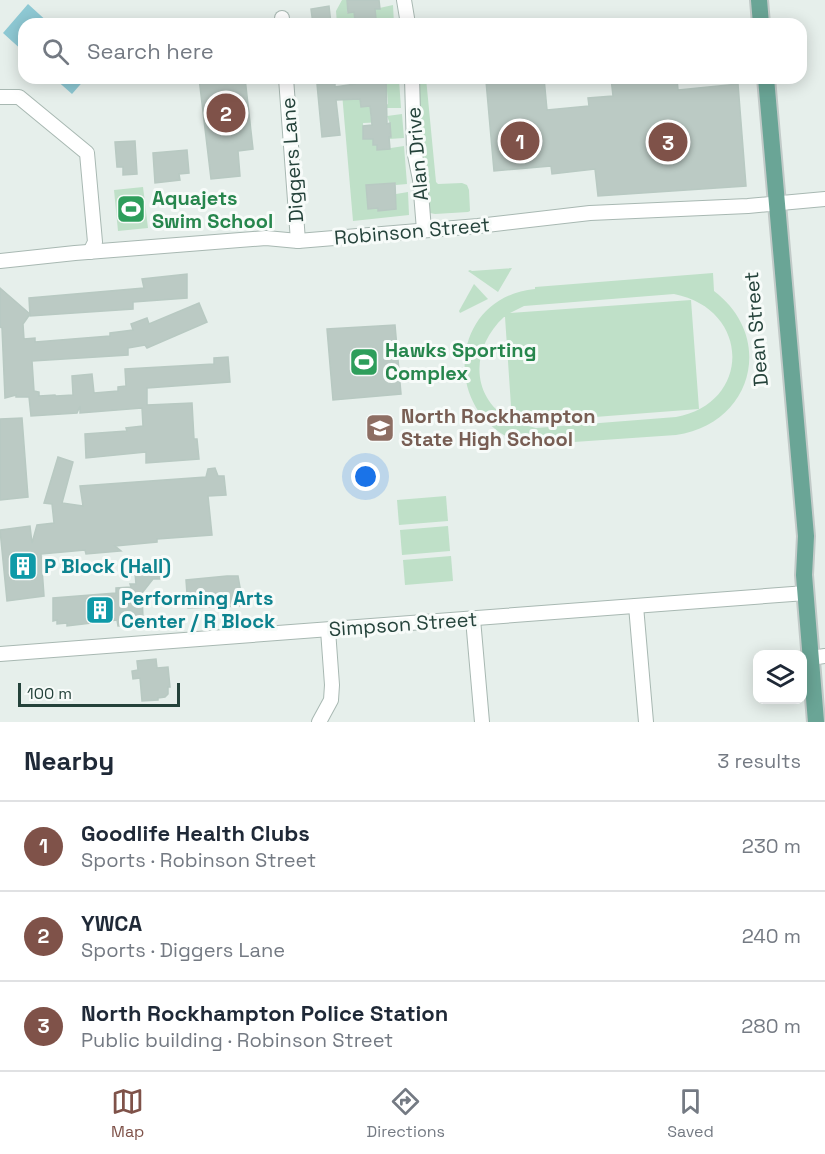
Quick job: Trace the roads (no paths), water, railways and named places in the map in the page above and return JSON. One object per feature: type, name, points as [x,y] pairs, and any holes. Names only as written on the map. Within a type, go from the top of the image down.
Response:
[{"type":"main road","points":[[749,0],[750,18]]},
{"type":"main road","points":[[759,0],[760,18]]},
{"type":"main road","name":"Dean Street","points":[[756,84],[772,204]]},
{"type":"main road","name":"Dean Street","points":[[766,84],[772,204],[795,537],[818,657],[816,722]]},
{"type":"street","points":[[404,0],[407,18]]},
{"type":"street","name":"Diggers Lane","points":[[286,84],[298,242]]},
{"type":"street","name":"Alan Drive","points":[[412,84],[414,150],[420,180],[424,230]]},
{"type":"street","points":[[0,97],[19,97],[87,153],[95,242],[90,252]]},
{"type":"street","name":"Robinson Street","points":[[0,261],[266,238],[298,242],[600,212],[772,204],[825,199]]},
{"type":"street","name":"Simpson Street","points":[[0,654],[806,593]]},
{"type":"street","points":[[636,606],[646,722]]},
{"type":"street","points":[[473,620],[482,722]]},
{"type":"street","points":[[319,722],[331,700],[328,630]]},
{"type":"water","points":[[28,4],[43,18],[18,18],[18,47],[3,33]]},
{"type":"water","points":[[61,84],[81,84],[72,94]]},
{"type":"place","name":"YWCA","points":[[226,113]]},
{"type":"place","name":"Goodlife Health Clubs","points":[[520,141]]},
{"type":"place","name":"North Rockhampton Police Station","points":[[668,142]]},
{"type":"place","name":"Aquajets Swim School","points":[[131,209]]},
{"type":"place","name":"Hawks Sporting Complex","points":[[364,362]]},
{"type":"place","name":"North Rockhampton State High School","points":[[380,428]]},
{"type":"place","name":"P Block (Hall)","points":[[23,566]]},
{"type":"place","name":"Performing Arts Center / R Block","points":[[100,610]]}]
